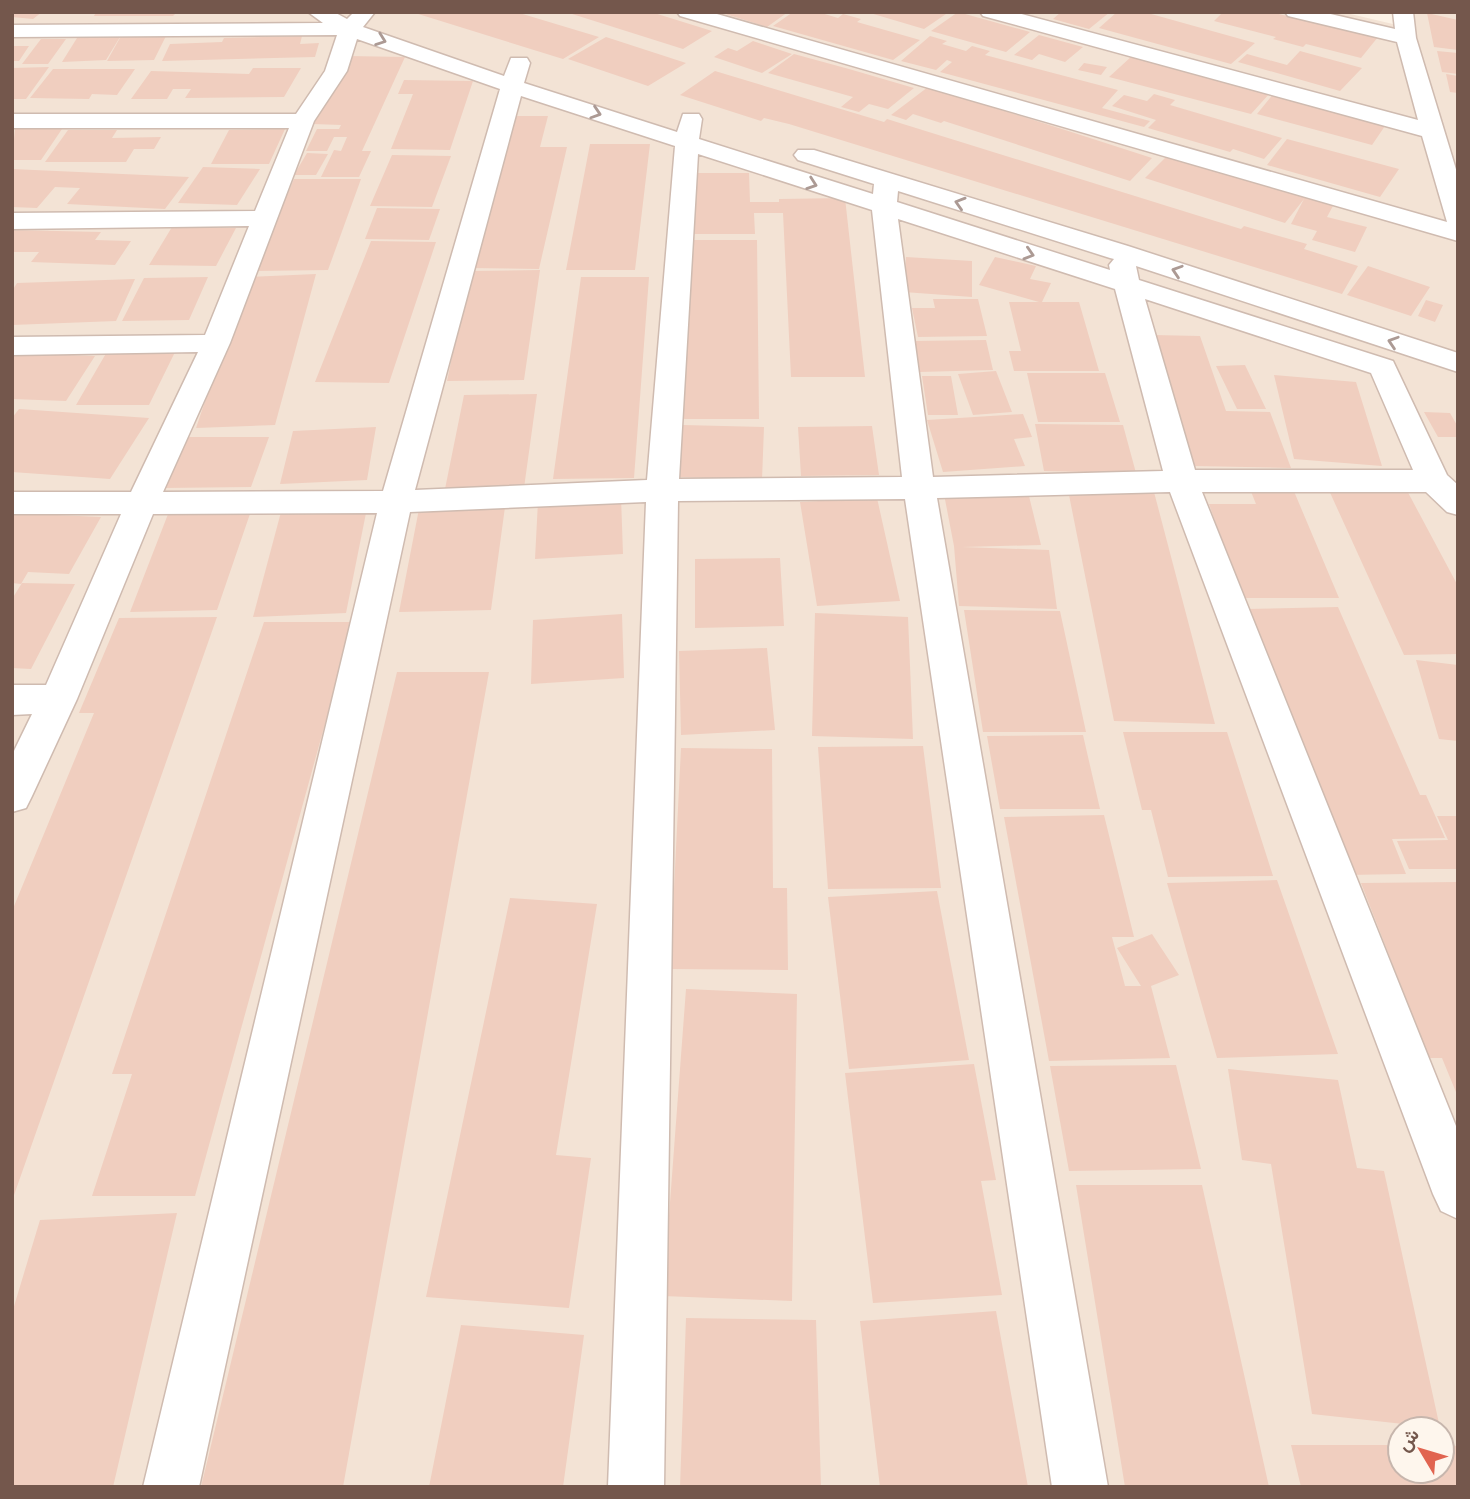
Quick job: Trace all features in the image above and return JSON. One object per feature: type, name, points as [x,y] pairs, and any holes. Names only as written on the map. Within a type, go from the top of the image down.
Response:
[{"type":"street","points":[[318,12],[359,17],[689,131],[1122,268],[1458,363]]},
{"type":"street","points":[[687,12],[1458,233]]},
{"type":"street","points":[[990,12],[1431,131]]},
{"type":"street","points":[[1295,12],[1406,38]]},
{"type":"street","points":[[1403,12],[1406,38],[1458,219]]},
{"type":"street","points":[[12,31],[359,17]]},
{"type":"street","points":[[12,796],[58,699],[142,502],[216,343],[303,121],[336,71],[359,17]]},
{"type":"street","points":[[171,1487],[396,502],[526,74]]},
{"type":"street","points":[[585,85],[689,131],[730,132]]},
{"type":"street","points":[[12,121],[303,121]]},
{"type":"street","points":[[636,1487],[662,490],[689,131]]},
{"type":"street","points":[[783,148],[886,194]]},
{"type":"street","points":[[886,194],[919,488],[1080,1487]]},
{"type":"street","points":[[12,221],[267,218]]},
{"type":"street","points":[[1122,268],[1182,481],[1458,1194]]},
{"type":"street","points":[[1122,268],[1382,367],[1434,481],[1458,504]]},
{"type":"street","points":[[12,346],[216,343]]},
{"type":"street","points":[[12,503],[396,502],[662,490],[919,488],[1182,481],[1434,481]]},
{"type":"street","points":[[12,700],[58,699]]},
{"type":"shaded area","points":[[12,12],[1342,12],[1397,25],[1395,12],[1458,12],[1458,1487],[12,1487]]},
{"type":"building","points":[[12,12],[42,12],[33,19],[12,17]]},
{"type":"building","points":[[96,12],[177,12],[173,16],[94,16]]},
{"type":"building","points":[[516,12],[599,37],[563,59],[415,13]]},
{"type":"building","points":[[651,12],[712,31],[683,49],[569,13]]},
{"type":"building","points":[[719,12],[788,12],[767,27]]},
{"type":"building","points":[[793,12],[818,12],[838,18],[843,14],[861,19],[857,22],[920,40],[893,60],[773,26]]},
{"type":"building","points":[[958,12],[1030,32],[1006,52],[931,31]]},
{"type":"building","points":[[1061,12],[1110,12],[1089,29],[1053,19]]},
{"type":"building","points":[[1117,12],[1144,12],[1255,43],[1231,64],[1099,28]]},
{"type":"building","points":[[1223,12],[1270,12],[1378,37],[1361,58],[1306,44],[1303,47],[1214,21]]},
{"type":"building","points":[[870,13],[946,14],[924,29]]},
{"type":"building","points":[[1427,13],[1458,20],[1458,50],[1434,47]]},
{"type":"building","points":[[167,34],[154,60],[107,61],[121,36]]},
{"type":"building","points":[[1039,35],[1083,47],[1065,62],[1039,54],[1032,60],[1014,55]]},
{"type":"building","points":[[302,36],[300,44],[319,43],[315,57],[162,61],[170,44],[222,42],[224,38]]},
{"type":"building","points":[[930,36],[947,41],[942,44],[966,51],[972,46],[990,51],[985,55],[1118,90],[1102,108],[1150,121],[1144,127],[940,72],[952,62],[947,60],[936,70],[901,61]]},
{"type":"building","points":[[120,37],[106,60],[62,62],[77,38]]},
{"type":"building","points":[[606,37],[686,63],[648,86],[568,59]]},
{"type":"building","points":[[41,39],[66,39],[48,64],[22,64]]},
{"type":"building","points":[[753,41],[792,54],[762,73],[714,57],[728,48],[737,51]]},
{"type":"building","points":[[12,46],[29,46],[19,61],[12,61]]},
{"type":"building","points":[[1300,51],[1362,68],[1340,91],[1238,62],[1247,54],[1287,65]]},
{"type":"building","points":[[1437,51],[1458,53],[1458,74],[1442,72]]},
{"type":"building","points":[[794,54],[914,88],[888,109],[869,104],[859,112],[841,107],[853,97],[768,73]]},
{"type":"building","points":[[348,56],[405,57],[362,151],[371,151],[359,177],[321,177],[334,150],[341,151],[347,137],[334,137],[327,151],[306,151],[317,129],[339,129],[341,125],[313,124]]},
{"type":"building","points":[[1132,56],[1270,93],[1251,114],[1109,77]]},
{"type":"building","points":[[1084,63],[1107,67],[1101,75],[1078,70]]},
{"type":"building","points":[[49,67],[26,99],[12,99],[12,68]]},
{"type":"building","points":[[253,68],[301,68],[284,97],[185,98],[191,89],[173,89],[167,99],[131,99],[151,71],[249,74]]},
{"type":"building","points":[[53,69],[135,69],[117,95],[92,94],[89,99],[30,98]]},
{"type":"building","points":[[715,71],[884,122],[887,119],[1241,229],[1244,226],[1307,244],[1304,249],[1358,266],[1342,294],[789,124],[764,118],[761,121],[680,95]]},
{"type":"building","points":[[1446,74],[1458,76],[1458,93],[1450,92]]},
{"type":"building","points":[[404,80],[473,81],[450,150],[391,149],[413,94],[398,94]]},
{"type":"building","points":[[928,87],[1152,158],[1130,181],[944,121],[941,123],[913,114],[906,120],[891,115]]},
{"type":"building","points":[[1274,93],[1387,123],[1372,145],[1257,114]]},
{"type":"building","points":[[1154,94],[1175,100],[1170,105],[1282,138],[1264,159],[1148,128],[1156,120],[1112,106],[1124,95],[1147,101]]},
{"type":"building","points":[[509,116],[548,116],[540,147],[567,147],[539,269],[468,268]]},
{"type":"building","points":[[15,129],[62,129],[41,160],[12,160]]},
{"type":"building","points":[[285,129],[269,164],[211,164],[229,130]]},
{"type":"building","points":[[68,130],[117,130],[112,138],[161,137],[154,149],[134,149],[126,162],[45,162]]},
{"type":"building","points":[[1287,139],[1399,169],[1380,197],[1267,165]]},
{"type":"building","points":[[590,144],[650,144],[635,270],[566,270]]},
{"type":"building","points":[[307,153],[328,154],[316,175],[294,175]]},
{"type":"building","points":[[392,155],[451,156],[432,207],[370,206]]},
{"type":"building","points":[[1167,156],[1334,204],[1327,217],[1367,227],[1355,252],[1312,240],[1317,231],[1291,224],[1304,199],[1285,223],[1145,178]]},
{"type":"building","points":[[203,167],[260,169],[237,205],[178,203]]},
{"type":"building","points":[[12,169],[189,177],[165,209],[67,204],[80,188],[55,187],[37,208],[12,207]]},
{"type":"building","points":[[691,173],[749,173],[750,202],[845,198],[865,377],[791,377],[783,213],[754,213],[755,234],[688,234]]},
{"type":"building","points":[[294,179],[361,179],[328,270],[254,271]]},
{"type":"building","points":[[377,208],[440,209],[429,240],[365,239]]},
{"type":"building","points":[[172,227],[236,228],[216,266],[149,265]]},
{"type":"building","points":[[12,230],[101,232],[95,240],[131,241],[115,265],[31,262],[39,252],[12,252]]},
{"type":"building","points":[[689,240],[757,240],[759,419],[683,419]]},
{"type":"building","points":[[371,241],[436,242],[389,383],[315,382]]},
{"type":"building","points":[[906,257],[972,261],[972,297],[904,292]]},
{"type":"building","points":[[995,257],[1036,266],[1030,279],[1051,283],[1042,302],[1079,302],[1099,371],[1014,371],[1009,351],[1021,351],[1009,302],[1039,302],[979,285]]},
{"type":"building","points":[[1368,266],[1430,287],[1411,316],[1347,295]]},
{"type":"building","points":[[540,270],[524,380],[447,381],[470,271]]},
{"type":"building","points":[[316,274],[275,425],[196,428],[235,313],[251,277]]},
{"type":"building","points":[[208,277],[189,320],[122,321],[144,278]]},
{"type":"building","points":[[581,277],[649,277],[634,478],[553,479]]},
{"type":"building","points":[[135,279],[116,321],[12,325],[12,291],[17,283]]},
{"type":"building","points":[[933,299],[978,299],[987,336],[918,337],[912,308],[935,308]]},
{"type":"building","points":[[1426,300],[1443,305],[1435,322],[1418,316]]},
{"type":"building","points":[[1153,335],[1200,336],[1226,411],[1270,412],[1291,468],[1194,466]]},
{"type":"building","points":[[986,340],[993,370],[919,372],[913,341]]},
{"type":"building","points":[[108,350],[176,350],[149,405],[76,405]]},
{"type":"building","points":[[12,353],[95,356],[66,401],[12,399]]},
{"type":"building","points":[[1245,365],[1266,409],[1237,409],[1216,366]]},
{"type":"building","points":[[996,371],[1012,412],[973,415],[958,374]]},
{"type":"building","points":[[1027,373],[1105,373],[1120,422],[1038,422]]},
{"type":"building","points":[[1274,375],[1356,382],[1382,466],[1294,459]]},
{"type":"building","points":[[922,376],[951,376],[958,415],[928,415]]},
{"type":"building","points":[[537,394],[524,488],[445,489],[464,395]]},
{"type":"building","points":[[19,409],[149,418],[110,479],[12,472],[12,418]]},
{"type":"building","points":[[1424,412],[1450,413],[1458,427],[1458,437],[1438,437]]},
{"type":"building","points":[[1023,414],[1032,437],[1014,439],[1025,466],[943,472],[927,420]]},
{"type":"building","points":[[1035,424],[1123,425],[1136,473],[1044,471]]},
{"type":"building","points":[[683,425],[764,427],[762,480],[678,477]]},
{"type":"building","points":[[872,426],[879,475],[801,476],[798,427]]},
{"type":"building","points":[[376,427],[367,480],[280,484],[293,431]]},
{"type":"building","points":[[184,437],[269,437],[251,487],[163,488]]},
{"type":"building","points":[[1404,485],[1458,586],[1458,654],[1404,655],[1327,486]]},
{"type":"building","points":[[1027,488],[1041,545],[962,547],[1049,550],[1057,609],[959,606],[954,546],[943,489]]},
{"type":"building","points":[[1250,489],[1293,489],[1339,598],[1242,598],[1209,504],[1256,504]]},
{"type":"building","points":[[1068,490],[1154,492],[1215,724],[1114,721]]},
{"type":"building","points":[[621,497],[623,554],[535,559],[538,501]]},
{"type":"building","points":[[877,498],[900,601],[817,606],[800,502]]},
{"type":"building","points":[[505,507],[491,610],[399,612],[419,509]]},
{"type":"building","points":[[252,508],[217,610],[130,612],[170,509]]},
{"type":"building","points":[[367,508],[346,613],[253,617],[281,512]]},
{"type":"building","points":[[12,513],[101,517],[69,574],[28,572],[21,584],[12,583]]},
{"type":"building","points":[[780,558],[784,626],[695,628],[695,559]]},
{"type":"building","points":[[22,583],[75,584],[31,669],[12,668],[12,599]]},
{"type":"building","points":[[1338,607],[1420,795],[1426,795],[1445,838],[1392,839],[1406,874],[1346,875],[1246,609]]},
{"type":"building","points":[[964,610],[1060,611],[1086,732],[983,732]]},
{"type":"building","points":[[815,613],[908,617],[913,739],[812,736]]},
{"type":"building","points":[[622,614],[624,678],[531,684],[533,620]]},
{"type":"building","points":[[217,617],[12,1198],[12,911],[94,713],[79,713],[119,618]]},
{"type":"building","points":[[264,622],[353,622],[195,1196],[92,1196],[132,1074],[112,1074]]},
{"type":"building","points":[[767,648],[775,730],[681,735],[679,651]]},
{"type":"building","points":[[1416,660],[1458,665],[1458,741],[1439,739]]},
{"type":"building","points":[[397,672],[489,672],[343,1487],[201,1487]]},
{"type":"building","points":[[1123,732],[1227,732],[1273,876],[1168,877],[1151,810],[1142,810]]},
{"type":"building","points":[[1083,735],[1100,809],[1000,809],[987,736]]},
{"type":"building","points":[[923,746],[941,888],[828,889],[818,747]]},
{"type":"building","points":[[681,748],[772,749],[773,888],[787,888],[788,970],[670,969]]},
{"type":"building","points":[[1104,815],[1134,937],[1112,937],[1125,986],[1141,986],[1117,948],[1152,934],[1179,975],[1151,986],[1170,1058],[1049,1061],[1004,817]]},
{"type":"building","points":[[1437,816],[1458,816],[1458,869],[1409,869],[1397,841],[1448,840]]},
{"type":"building","points":[[1277,880],[1338,1054],[1217,1058],[1167,883]]},
{"type":"building","points":[[1458,882],[1458,1097],[1442,1058],[1429,1058],[1361,883]]},
{"type":"building","points":[[937,891],[969,1060],[849,1069],[828,897]]},
{"type":"building","points":[[510,898],[597,904],[556,1155],[591,1158],[569,1308],[426,1297]]},
{"type":"building","points":[[686,989],[797,994],[792,1301],[663,1296]]},
{"type":"building","points":[[974,1064],[996,1180],[981,1181],[1002,1295],[873,1303],[845,1073]]},
{"type":"building","points":[[1176,1065],[1201,1169],[1069,1171],[1050,1066]]},
{"type":"building","points":[[1228,1069],[1338,1080],[1357,1168],[1384,1171],[1437,1415],[1386,1415],[1386,1422],[1312,1414],[1271,1164],[1242,1160]]},
{"type":"building","points":[[1076,1185],[1202,1185],[1269,1487],[1125,1487]]},
{"type":"building","points":[[177,1213],[113,1487],[12,1487],[12,1313],[40,1220]]},
{"type":"building","points":[[996,1311],[1028,1487],[880,1487],[860,1321]]},
{"type":"building","points":[[686,1318],[816,1320],[821,1487],[680,1487]]},
{"type":"building","points":[[461,1325],[584,1335],[563,1487],[429,1487]]},
{"type":"building","points":[[1291,1445],[1386,1445],[1386,1485],[1456,1485],[1458,1446],[1458,1487],[1301,1487]]}]
